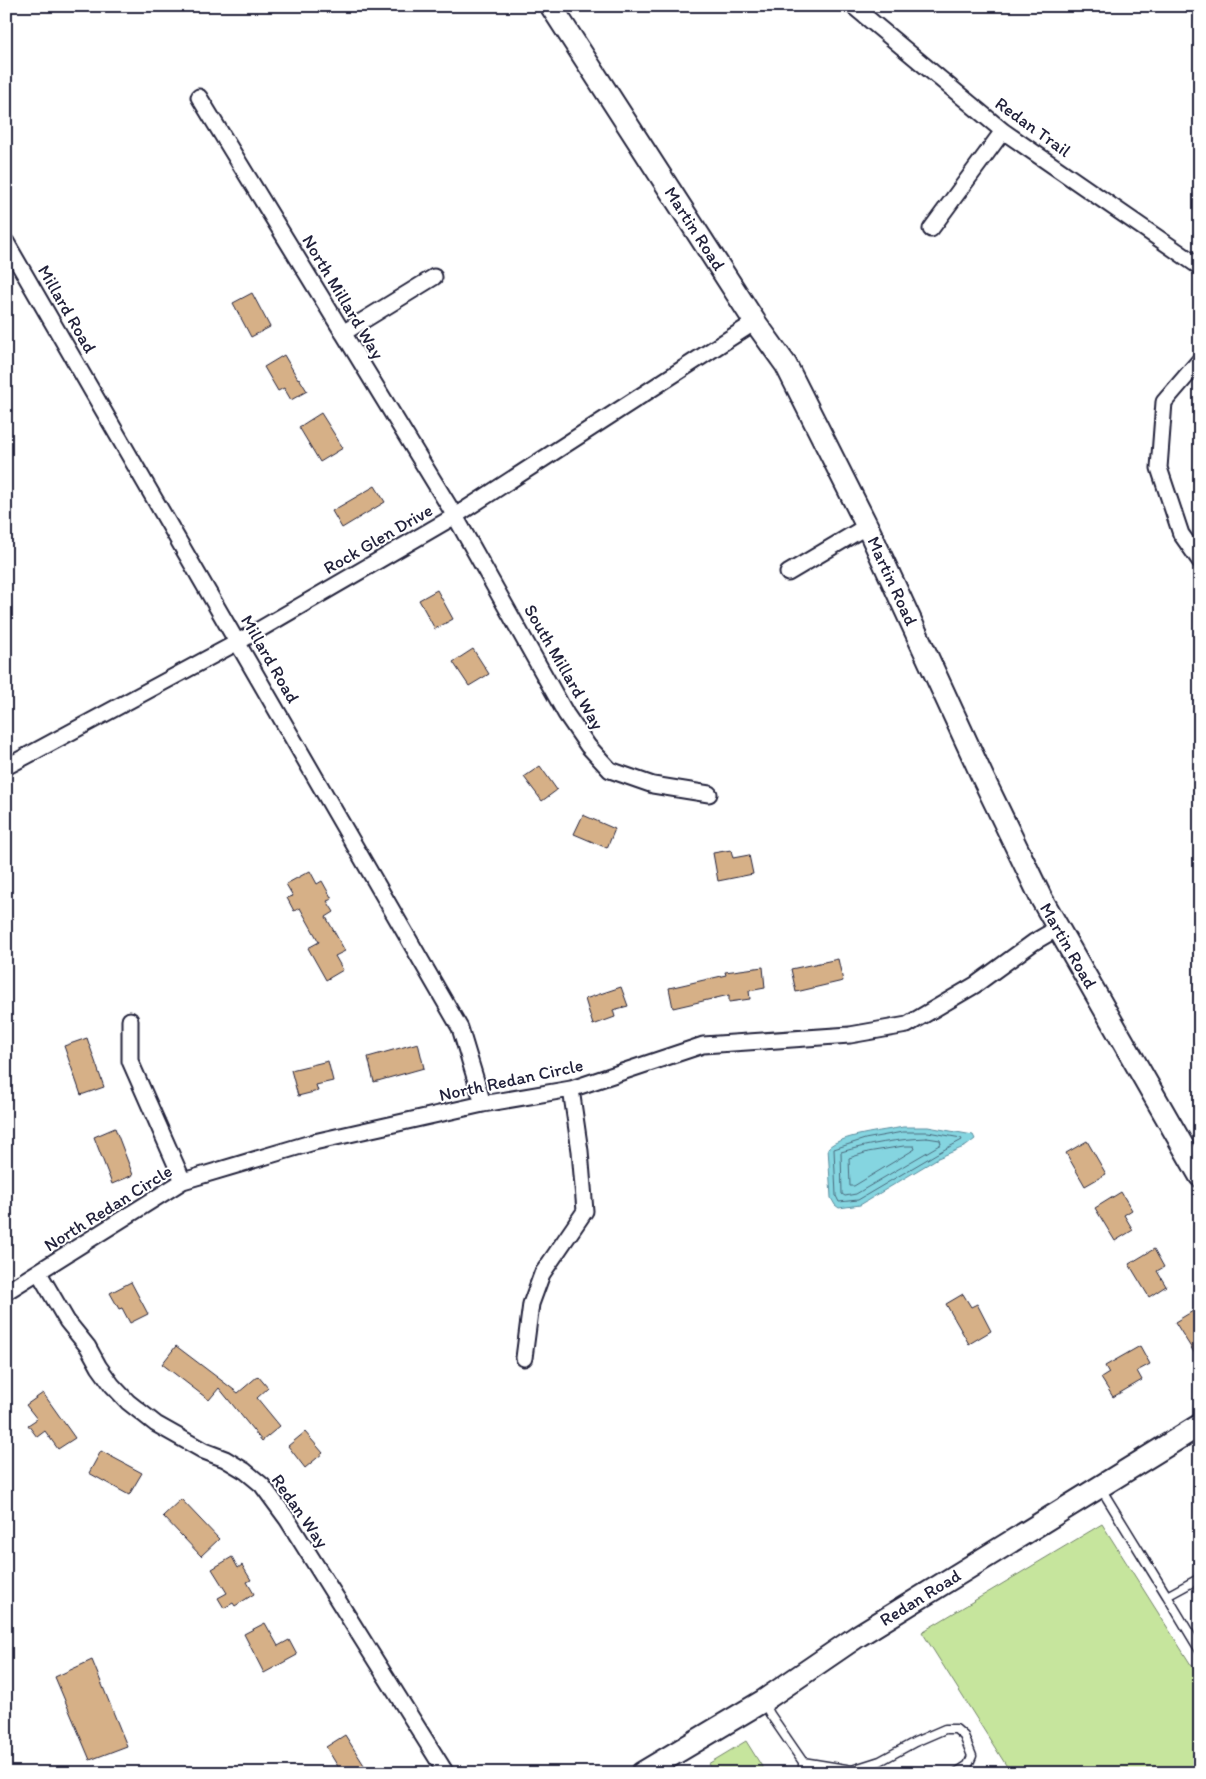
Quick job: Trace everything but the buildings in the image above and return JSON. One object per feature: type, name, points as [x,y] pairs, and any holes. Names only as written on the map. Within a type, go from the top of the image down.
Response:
[{"type":"street","name":"Martin Road","points":[[551,6],[755,322],[786,365],[867,526],[982,778],[1041,898],[1200,1176]]},
{"type":"street","name":"Redan Trail","points":[[853,6],[1003,131],[1200,266]]},
{"type":"street","name":"North Millard Way","points":[[199,97],[456,516]]},
{"type":"street","points":[[931,229],[1003,131]]},
{"type":"street","name":"Millard Road","points":[[6,242],[460,1028],[483,1104]]},
{"type":"street","points":[[343,333],[434,277]]},
{"type":"street","name":"Rock Glen Drive","points":[[6,767],[238,642],[456,516],[755,322]]},
{"type":"street","points":[[1200,360],[1164,402],[1159,468],[1181,534],[1200,561]]},
{"type":"street","name":"South Millard Way","points":[[456,516],[566,714],[588,746],[610,770],[653,785],[709,794]]},
{"type":"street","points":[[788,573],[867,526]]},
{"type":"street","name":"North Redan Circle","points":[[6,1292],[183,1181],[314,1142],[483,1104],[571,1089],[702,1045],[850,1035],[907,1025],[975,985],[1034,942],[1058,928]]},
{"type":"street","points":[[130,1020],[130,1062],[183,1181]]},
{"type":"street","points":[[524,1358],[531,1304],[542,1274],[585,1211],[580,1151],[571,1089]]},
{"type":"street","name":"Redan Way","points":[[39,1273],[67,1321],[88,1347],[112,1385],[128,1402],[156,1424],[204,1451],[232,1463],[262,1485],[287,1519],[446,1773]]},
{"type":"street","name":"Redan Road","points":[[642,1773],[763,1701],[858,1636],[1200,1425]]},
{"type":"lane","points":[[1100,1487],[1200,1651]]},
{"type":"lane","points":[[1167,1596],[1200,1578]]},
{"type":"lane","points":[[763,1701],[803,1762],[803,1773]]},
{"type":"lane","points":[[803,1762],[852,1770],[880,1761],[915,1742],[945,1729],[956,1729],[964,1736],[972,1756],[968,1765],[956,1773]]},
{"type":"green space","points":[[1102,1524],[1200,1679],[1200,1773],[1011,1773],[922,1632]]},
{"type":"green space","points":[[746,1741],[766,1773],[714,1773],[708,1764]]},
{"type":"water","points":[[903,1127],[928,1127],[973,1135],[975,1139],[966,1146],[938,1158],[860,1205],[839,1208],[835,1205],[831,1198],[828,1148],[852,1137]]}]
